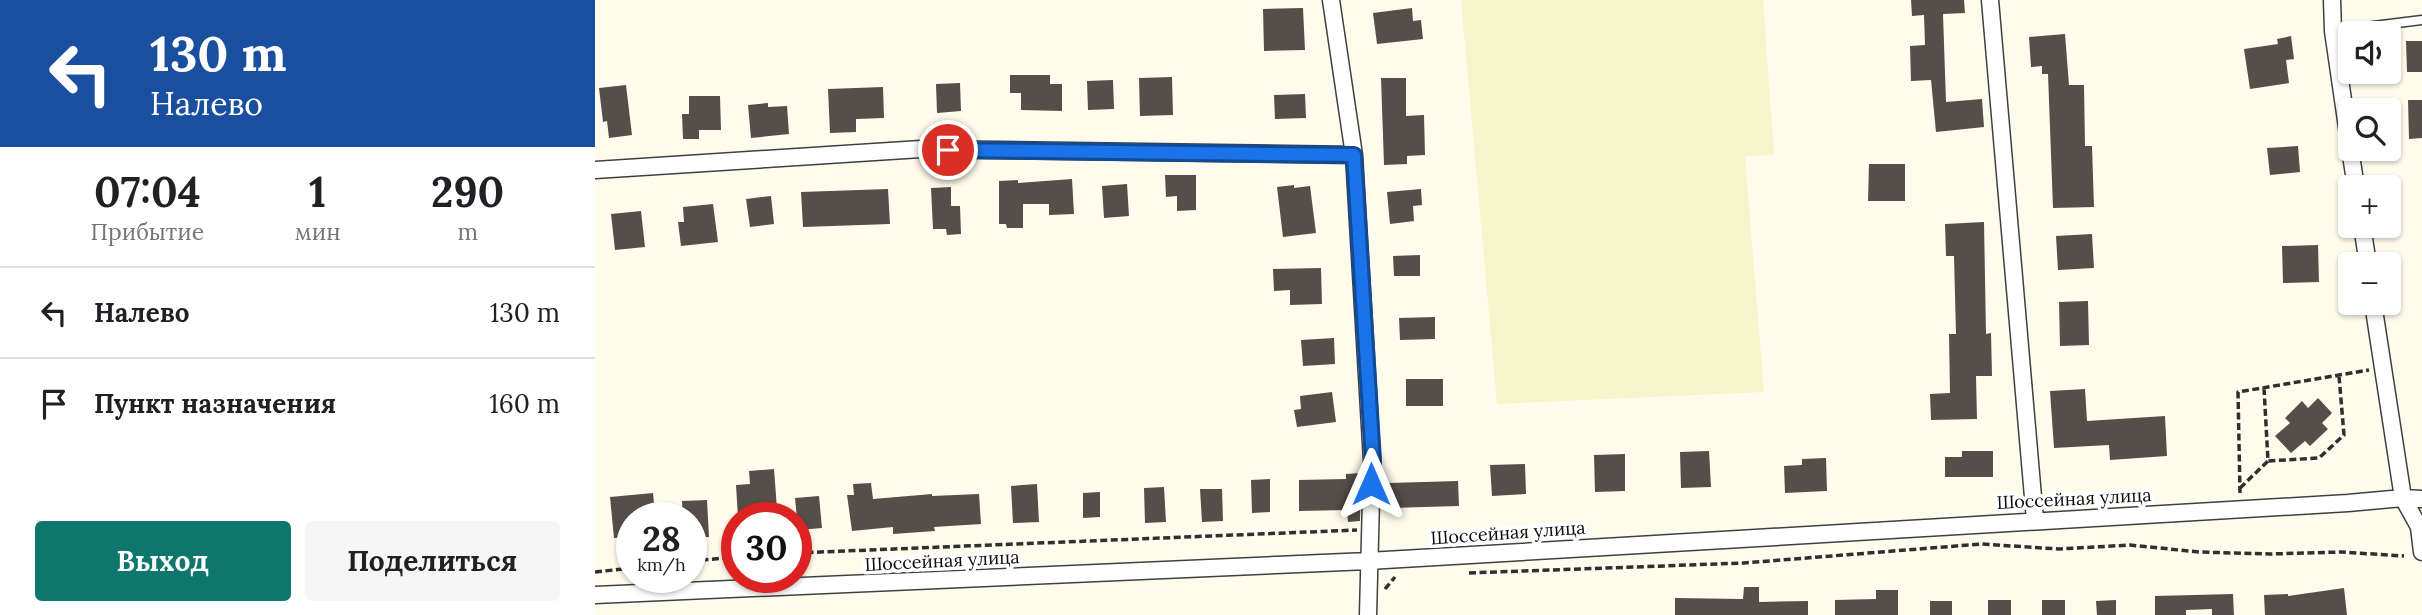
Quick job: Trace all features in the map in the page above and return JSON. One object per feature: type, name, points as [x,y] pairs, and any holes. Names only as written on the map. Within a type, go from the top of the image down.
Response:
[{"type":"street","points":[[1331,0],[1354,155],[1373,461],[1368,615]]},
{"type":"street","points":[[1990,0],[2035,520]]},
{"type":"street","points":[[2332,0],[2333,31],[2343,98]]},
{"type":"street","points":[[595,170],[921,149],[1354,155]]},
{"type":"street","points":[[2375,315],[2403,498],[2420,527],[2422,552]]},
{"type":"street","name":"Шоссейная улица","points":[[595,595],[1368,561],[2403,498],[2422,499]]},
{"type":"lane","points":[[2333,31],[2422,20]]},
{"type":"path","points":[[2241,509],[2238,392],[2383,368]]},
{"type":"path","points":[[2240,488],[2268,461],[2319,458],[2344,435],[2339,376]]},
{"type":"path","points":[[2264,388],[2268,461]]},
{"type":"path","points":[[812,552],[1369,530]]},
{"type":"path","points":[[1468,573],[1744,563],[1981,544],[2059,549],[2130,545],[2199,552],[2341,552],[2404,556]]},
{"type":"path","points":[[595,572],[616,570]]},
{"type":"path","points":[[1382,593],[1393,577],[1405,576]]},
{"type":"shaded area","points":[[1461,0],[1763,0],[1774,155],[1745,156],[1764,392],[1497,404]]},
{"type":"building","points":[[1911,0],[1964,0],[1965,13],[1943,14],[1946,102],[1982,99],[1984,127],[1936,132],[1931,80],[1911,81],[1910,46],[1925,45],[1924,15],[1912,16]]},
{"type":"building","points":[[1303,8],[1305,50],[1264,51],[1263,9]]},
{"type":"building","points":[[1412,8],[1413,21],[1421,20],[1423,39],[1377,44],[1373,13]]},
{"type":"building","points":[[2065,34],[2069,85],[2084,85],[2085,146],[2092,146],[2094,207],[2053,208],[2048,74],[2042,74],[2042,66],[2031,67],[2029,37]]},
{"type":"building","points":[[2291,36],[2294,59],[2286,60],[2289,83],[2250,89],[2244,49],[2278,44],[2277,39]]},
{"type":"building","points":[[2406,41],[2422,41],[2422,72],[2407,72]]},
{"type":"building","points":[[1010,75],[1050,75],[1050,84],[1062,84],[1062,111],[1021,110],[1021,93],[1010,93]]},
{"type":"building","points":[[1172,77],[1173,115],[1140,116],[1139,78]]},
{"type":"building","points":[[1381,78],[1406,78],[1406,116],[1424,115],[1425,155],[1407,156],[1407,164],[1384,165]]},
{"type":"building","points":[[1113,80],[1114,109],[1088,110],[1087,81]]},
{"type":"building","points":[[960,83],[961,111],[937,113],[936,84]]},
{"type":"building","points":[[626,85],[632,135],[609,138],[607,121],[603,122],[599,88]]},
{"type":"building","points":[[883,87],[884,118],[856,119],[856,132],[830,133],[828,89]]},
{"type":"building","points":[[1305,94],[1306,118],[1275,119],[1274,95]]},
{"type":"building","points":[[689,96],[720,96],[721,130],[699,130],[699,139],[683,139],[682,114],[689,114]]},
{"type":"building","points":[[2408,100],[2422,100],[2422,138],[2409,139]]},
{"type":"building","points":[[768,103],[768,107],[787,106],[789,134],[751,138],[748,105]]},
{"type":"building","points":[[2298,146],[2300,172],[2270,175],[2267,148]]},
{"type":"building","points":[[1869,164],[1905,164],[1905,201],[1868,201]]},
{"type":"building","points":[[1165,175],[1196,175],[1196,210],[1177,211],[1177,196],[1166,197]]},
{"type":"building","points":[[1072,179],[1074,214],[1049,215],[1049,204],[1023,204],[1023,228],[1007,228],[1006,224],[999,224],[999,181],[1018,180],[1018,183]]},
{"type":"building","points":[[1127,184],[1129,216],[1104,218],[1102,186]]},
{"type":"building","points":[[1294,185],[1294,188],[1310,186],[1316,233],[1283,237],[1277,187]]},
{"type":"building","points":[[951,187],[951,206],[960,206],[961,234],[947,235],[946,229],[933,229],[931,188]]},
{"type":"building","points":[[888,189],[890,224],[803,227],[801,192]]},
{"type":"building","points":[[1421,189],[1422,205],[1413,206],[1414,221],[1390,224],[1387,192]]},
{"type":"building","points":[[771,196],[774,224],[750,227],[746,199]]},
{"type":"building","points":[[713,204],[718,242],[681,246],[678,222],[684,222],[683,207]]},
{"type":"building","points":[[641,211],[645,247],[615,250],[611,214]]},
{"type":"building","points":[[1984,222],[1986,334],[1991,333],[1992,376],[1976,376],[1977,419],[1931,420],[1930,394],[1950,393],[1949,334],[1956,334],[1954,256],[1946,256],[1945,224]]},
{"type":"building","points":[[2092,234],[2094,268],[2058,270],[2056,236]]},
{"type":"building","points":[[2318,245],[2319,282],[2283,283],[2282,246]]},
{"type":"building","points":[[1420,255],[1420,276],[1394,276],[1393,256]]},
{"type":"building","points":[[1321,268],[1322,304],[1290,305],[1290,290],[1274,291],[1273,269]]},
{"type":"building","points":[[2088,301],[2089,345],[2060,346],[2059,302]]},
{"type":"building","points":[[1435,317],[1435,339],[1400,340],[1399,318]]},
{"type":"building","points":[[1334,338],[1335,364],[1303,366],[1301,340]]},
{"type":"building","points":[[1406,379],[1443,379],[1443,406],[1406,406]]},
{"type":"building","points":[[2085,389],[2087,421],[2165,416],[2167,456],[2110,460],[2109,445],[2054,448],[2050,391]]},
{"type":"building","points":[[1332,392],[1336,422],[1297,427],[1294,410],[1301,409],[1300,396]]},
{"type":"building","points":[[2318,398],[2332,413],[2322,423],[2328,429],[2310,446],[2305,441],[2291,453],[2275,436],[2290,423],[2285,418],[2302,401],[2308,408]]},
{"type":"building","points":[[1709,451],[1711,487],[1681,488],[1680,452]]},
{"type":"building","points":[[1962,451],[1993,451],[1993,477],[1945,477],[1945,457],[1962,457]]},
{"type":"building","points":[[1625,454],[1625,491],[1595,492],[1594,455]]},
{"type":"building","points":[[1826,458],[1827,491],[1785,493],[1784,466],[1802,465],[1802,459]]},
{"type":"building","points":[[1525,464],[1526,494],[1492,496],[1490,465]]},
{"type":"building","points":[[774,469],[776,502],[737,502],[736,485],[750,484],[749,471]]},
{"type":"building","points":[[1361,473],[1360,521],[1348,522],[1347,510],[1299,511],[1299,480],[1346,479],[1346,474]]},
{"type":"building","points":[[1270,479],[1270,512],[1252,513],[1251,480]]},
{"type":"building","points":[[1458,481],[1459,506],[1390,508],[1389,483]]},
{"type":"building","points":[[871,483],[873,499],[932,494],[979,494],[981,524],[934,527],[935,531],[893,534],[893,527],[852,531],[847,495],[854,495],[853,484]]},
{"type":"building","points":[[1037,484],[1039,522],[1013,523],[1011,486]]},
{"type":"building","points":[[1164,487],[1166,522],[1145,523],[1144,488]]},
{"type":"building","points":[[1200,489],[1222,489],[1223,521],[1202,522]]},
{"type":"building","points":[[1100,492],[1100,517],[1083,518],[1083,493]]},
{"type":"building","points":[[653,493],[654,502],[616,502],[614,538],[610,497]]},
{"type":"building","points":[[819,496],[822,528],[812,529],[812,502],[795,502],[795,498]]},
{"type":"building","points":[[707,500],[709,537],[707,502],[682,501]]},
{"type":"building","points":[[1744,587],[1759,587],[1759,602],[1808,601],[1808,615],[1675,615],[1675,598],[1743,599]]},
{"type":"building","points":[[2344,588],[2347,615],[2265,615],[2264,595],[2288,596]]},
{"type":"building","points":[[1876,590],[1898,590],[1898,615],[1835,615],[1835,600],[1876,599]]},
{"type":"building","points":[[2233,594],[2234,615],[2212,615],[2212,609],[2186,610],[2186,615],[2155,615],[2155,596]]},
{"type":"building","points":[[1988,600],[2011,600],[2011,615],[1988,615]]},
{"type":"building","points":[[2042,600],[2065,600],[2065,615],[2042,615]]},
{"type":"building","points":[[2116,600],[2116,615],[2097,615],[2096,601]]},
{"type":"building","points":[[1930,601],[1952,601],[1952,615],[1930,615]]},
{"type":"route","points":[[948,150],[1354,155],[1373,461],[1371,484]]}]
